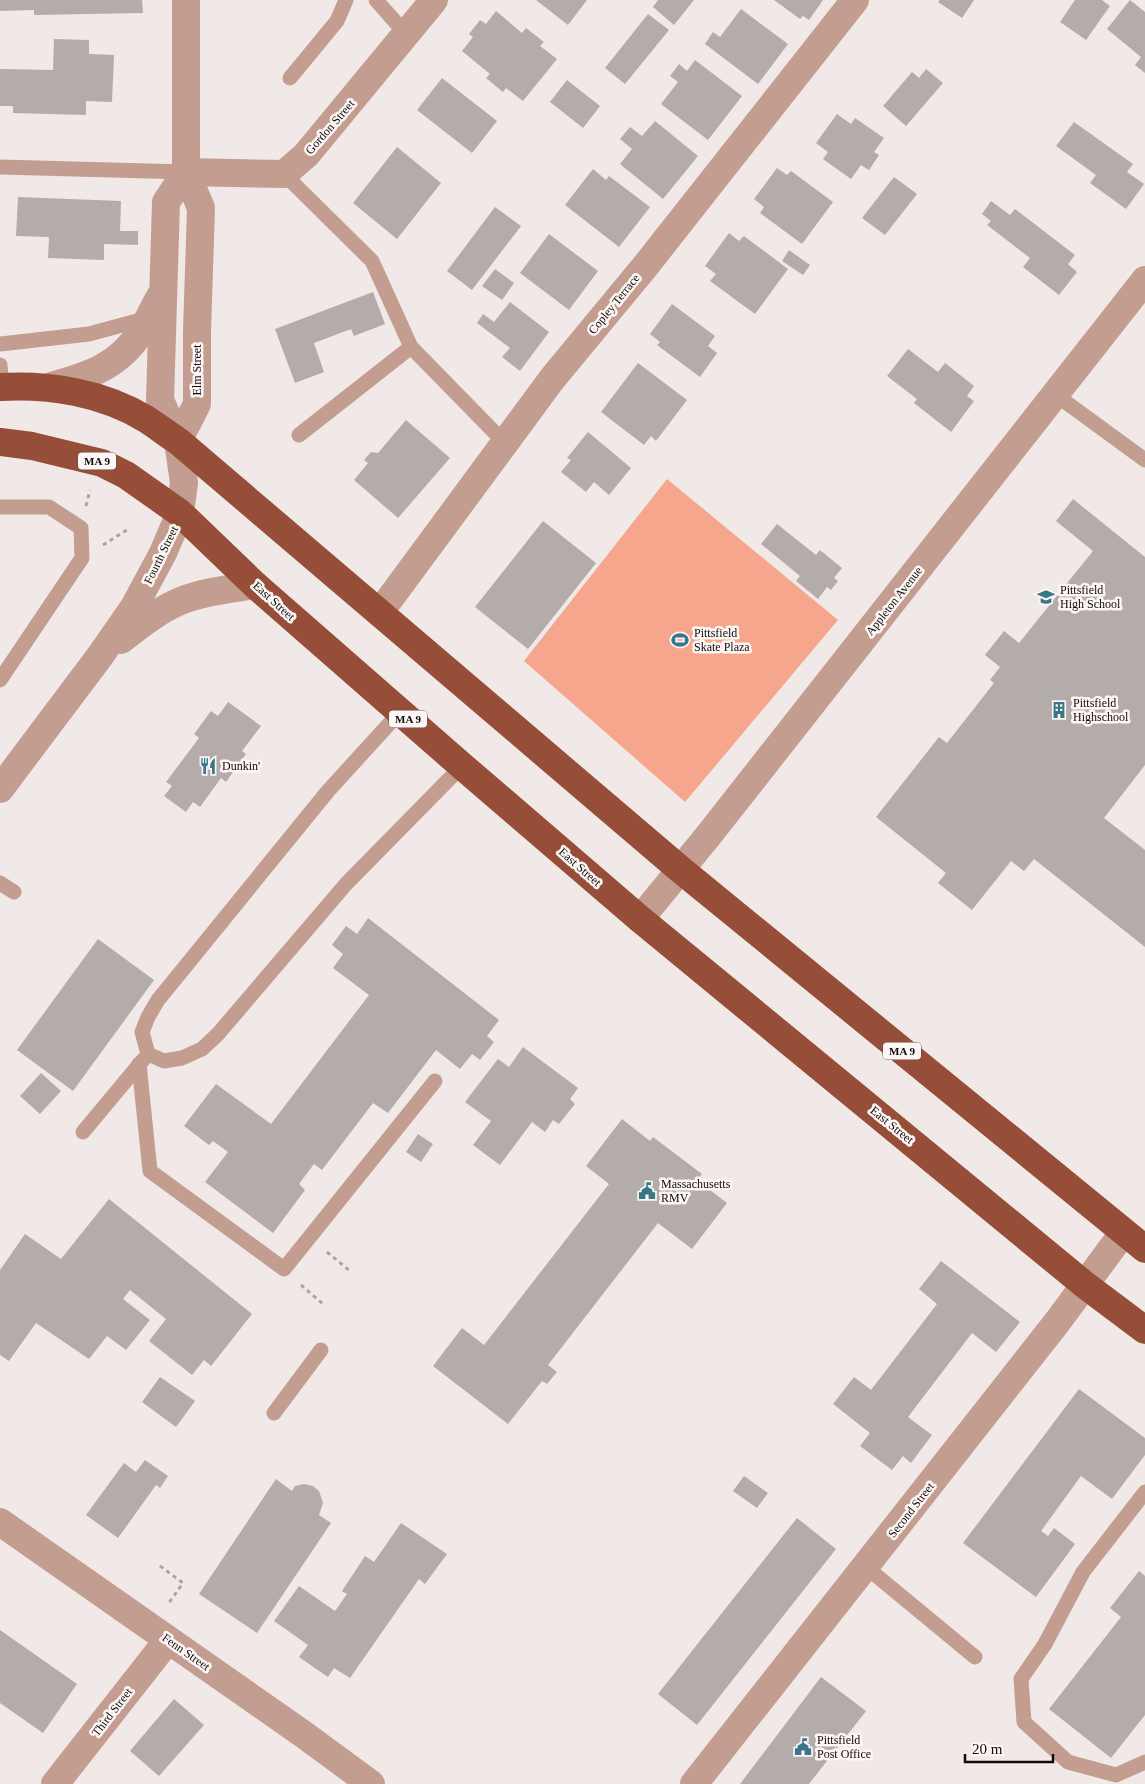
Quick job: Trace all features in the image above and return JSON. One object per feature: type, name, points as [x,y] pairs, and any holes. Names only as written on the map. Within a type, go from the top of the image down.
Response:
[{"type":"highway","name":"MA 9","points":[[1,380],[48,387],[103,400],[145,419],[178,441],[681,870],[1123,1233],[1145,1249]]},
{"type":"highway","name":"East Street","points":[[0,442],[32,446],[102,462],[126,474],[180,513],[255,585],[640,919],[1085,1285],[1145,1330]]},
{"type":"street","name":"Elm Street","points":[[178,441],[197,404],[201,208],[186,172],[186,0]]},
{"type":"street","name":"Gordon Street","points":[[284,174],[306,154],[434,0]]},
{"type":"street","name":"Copley Terrace","points":[[380,612],[552,378],[647,264],[855,0]]},
{"type":"street","points":[[178,441],[160,400],[166,202],[186,172],[284,174]]},
{"type":"street","name":"Appleton Avenue","points":[[640,919],[681,870],[1145,280]]},
{"type":"street","points":[[48,387],[78,379],[107,367],[129,348],[143,329],[164,289]]},
{"type":"street","name":"Fourth Street","points":[[0,789],[134,608],[164,553],[184,498],[184,483],[178,441]]},
{"type":"street","name":"Fourth Street","points":[[100,656],[150,617],[182,600],[218,591],[255,585]]},
{"type":"street","name":"Second Street","points":[[694,1784],[1052,1329],[1123,1233]]},
{"type":"street","name":"Fenn Street","points":[[0,1522],[310,1739],[371,1784]]},
{"type":"street","name":"Third Street","points":[[55,1784],[168,1640]]},
{"type":"lane","points":[[290,78],[337,22],[346,0]]},
{"type":"lane","points":[[376,0],[406,34]]},
{"type":"lane","points":[[0,167],[186,172]]},
{"type":"lane","points":[[284,174],[372,261],[412,347],[505,443]]},
{"type":"lane","points":[[0,344],[89,334],[148,318]]},
{"type":"lane","points":[[299,435],[412,347]]},
{"type":"lane","points":[[1056,395],[1145,460]]},
{"type":"lane","points":[[0,507],[50,507],[81,528],[82,558],[0,680]]},
{"type":"lane","points":[[400,712],[328,791],[158,1000],[148,1017],[142,1032],[150,1171],[284,1268],[434,1081]]},
{"type":"lane","points":[[144,1058],[164,1061],[182,1058],[202,1048],[218,1034],[346,884],[462,766]]},
{"type":"lane","points":[[0,883],[14,892]]},
{"type":"lane","points":[[83,1132],[144,1058]]},
{"type":"lane","points":[[274,1413],[321,1350]]},
{"type":"lane","points":[[1145,1492],[1084,1572],[1045,1644],[1021,1679],[1024,1722],[1068,1762],[1116,1775],[1145,1762]]},
{"type":"lane","points":[[866,1567],[975,1657]]},
{"type":"path","points":[[308,1238],[350,1271]]},
{"type":"path","points":[[284,1268],[323,1304]]},
{"type":"path","points":[[160,1566],[183,1583],[166,1607]]},
{"type":"shaded area","name":"Pittsfield Skate Plaza","points":[[667,479],[838,620],[685,802],[524,661]]},
{"type":"building","points":[[0,0],[142,0],[143,13],[34,15],[34,10],[0,11]]},
{"type":"building","points":[[536,0],[587,0],[568,25]]},
{"type":"building","points":[[658,0],[694,0],[674,25],[653,7]]},
{"type":"building","points":[[774,0],[823,0],[809,20],[803,16],[800,19]]},
{"type":"building","points":[[940,0],[974,0],[962,18],[938,2]]},
{"type":"building","points":[[1075,0],[1102,0],[1110,6],[1086,40],[1060,22]]},
{"type":"building","points":[[1130,0],[1145,12],[1145,73],[1135,65],[1141,57],[1107,29]]},
{"type":"building","points":[[741,9],[788,44],[758,84],[705,44],[713,32],[720,37]]},
{"type":"building","points":[[496,11],[522,33],[526,28],[544,42],[540,46],[557,59],[523,101],[506,88],[503,92],[486,78],[490,74],[462,51],[473,37],[469,34],[480,20],[486,24]]},
{"type":"building","points":[[648,14],[669,30],[625,84],[605,68]]},
{"type":"building","points":[[54,39],[89,40],[89,54],[114,55],[112,102],[86,101],[86,115],[13,113],[13,106],[0,106],[0,69],[53,70]]},
{"type":"building","points":[[695,60],[742,96],[708,140],[661,104],[678,82],[670,76],[679,64],[687,71]]},
{"type":"building","points":[[926,69],[943,83],[906,126],[883,106],[912,72],[919,78]]},
{"type":"building","points":[[442,78],[497,121],[472,153],[417,110]]},
{"type":"building","points":[[567,80],[600,106],[583,128],[550,102]]},
{"type":"building","points":[[837,114],[851,124],[855,118],[884,138],[874,152],[879,155],[869,170],[861,165],[851,179],[823,159],[828,152],[816,143]]},
{"type":"building","points":[[655,121],[698,156],[663,199],[620,164],[632,149],[620,139],[630,127],[642,136]]},
{"type":"building","points":[[1074,122],[1133,164],[1127,172],[1144,184],[1126,209],[1090,183],[1096,175],[1056,146]]},
{"type":"building","points":[[397,147],[441,183],[397,239],[353,203]]},
{"type":"building","points":[[777,168],[787,175],[791,171],[833,202],[802,244],[760,213],[764,207],[754,199]]},
{"type":"building","points":[[593,169],[606,180],[609,176],[650,207],[619,247],[565,205]]},
{"type":"building","points":[[894,177],[917,194],[885,235],[862,218]]},
{"type":"building","points":[[18,197],[121,201],[120,231],[138,231],[138,245],[104,244],[104,260],[48,258],[49,237],[16,236]]},
{"type":"building","points":[[991,201],[1010,215],[1015,209],[1075,255],[1068,264],[1077,272],[1059,295],[1023,267],[1030,258],[987,225],[991,221],[982,214]]},
{"type":"building","points":[[495,207],[521,226],[472,290],[447,271]]},
{"type":"building","points":[[729,233],[739,241],[744,236],[788,269],[755,314],[710,281],[716,274],[705,266]]},
{"type":"building","points":[[549,234],[598,271],[569,310],[520,273]]},
{"type":"building","points":[[789,250],[810,265],[803,275],[782,261]]},
{"type":"building","points":[[495,269],[514,283],[502,300],[482,286]]},
{"type":"building","points":[[373,292],[385,324],[354,336],[351,329],[314,343],[324,372],[295,383],[275,329]]},
{"type":"building","points":[[510,302],[549,332],[520,371],[502,357],[510,348],[477,323],[483,314],[494,322]]},
{"type":"building","points":[[672,304],[715,336],[708,346],[717,353],[700,377],[657,345],[660,342],[650,334]]},
{"type":"building","points":[[908,349],[938,372],[945,363],[974,386],[967,396],[974,401],[951,432],[914,403],[917,399],[887,376]]},
{"type":"building","points":[[638,363],[687,400],[656,441],[651,436],[644,445],[601,412]]},
{"type":"building","points":[[406,420],[450,458],[398,518],[354,480],[368,463],[364,460],[371,452],[378,453]]},
{"type":"building","points":[[588,432],[631,468],[609,495],[594,482],[586,492],[561,472],[571,460],[567,458]]},
{"type":"building","name":"Pittsfield Highschool","points":[[1073,499],[1145,557],[1145,765],[1104,818],[1145,850],[1145,947],[1034,859],[1024,871],[1011,861],[972,910],[938,883],[946,873],[876,817],[939,737],[947,743],[994,683],[990,680],[1000,667],[985,655],[1004,631],[1019,643],[1093,551],[1056,521]]},
{"type":"building","points":[[543,521],[596,563],[528,649],[475,607]]},
{"type":"building","points":[[777,524],[816,555],[820,550],[842,568],[834,578],[838,581],[831,590],[827,587],[818,599],[796,581],[800,576],[761,544]]},
{"type":"building","name":"Dunkin'","points":[[228,702],[261,726],[242,751],[246,754],[226,782],[221,778],[200,807],[193,802],[186,812],[164,796],[172,786],[166,782],[199,738],[194,734],[211,711],[218,716]]},
{"type":"building","points":[[368,918],[499,1020],[487,1036],[494,1042],[480,1060],[472,1054],[460,1069],[436,1050],[388,1113],[373,1103],[322,1170],[314,1164],[299,1184],[305,1190],[273,1233],[205,1182],[228,1152],[213,1141],[209,1145],[184,1126],[216,1084],[271,1124],[369,995],[333,968],[343,954],[332,945],[346,926],[357,934]]},
{"type":"building","points":[[98,939],[154,980],[73,1091],[17,1050]]},
{"type":"building","points":[[523,1047],[578,1088],[570,1099],[575,1104],[559,1124],[553,1120],[545,1132],[532,1122],[500,1165],[473,1145],[491,1121],[465,1102],[498,1059],[509,1067]]},
{"type":"building","points":[[41,1073],[61,1091],[40,1114],[20,1096]]},
{"type":"building","points":[[622,1119],[650,1141],[653,1137],[702,1174],[697,1180],[727,1203],[692,1249],[658,1223],[548,1365],[557,1372],[547,1384],[542,1381],[508,1424],[433,1366],[462,1328],[484,1345],[609,1184],[586,1166]]},
{"type":"building","points":[[418,1134],[433,1144],[421,1162],[406,1152]]},
{"type":"building","points":[[109,1199],[252,1314],[211,1366],[204,1360],[192,1375],[149,1341],[166,1319],[130,1290],[123,1299],[150,1320],[126,1350],[107,1336],[89,1359],[36,1323],[9,1361],[0,1355],[0,1270],[25,1234],[61,1259]]},
{"type":"building","points":[[941,1261],[1020,1322],[996,1352],[972,1333],[908,1417],[932,1435],[911,1463],[903,1456],[892,1470],[860,1446],[870,1433],[833,1404],[854,1377],[871,1390],[937,1304],[919,1289]]},
{"type":"building","points":[[160,1377],[195,1401],[176,1427],[142,1402]]},
{"type":"building","points":[[1079,1389],[1145,1438],[1145,1455],[1112,1499],[1081,1476],[1041,1531],[1048,1536],[1054,1528],[1075,1544],[1036,1597],[963,1543]]},
{"type":"building","points":[[145,1460],[168,1476],[160,1488],[156,1485],[118,1538],[86,1515],[124,1463],[136,1472]]},
{"type":"building","points":[[744,1476],[768,1493],[757,1508],[733,1491]]},
{"type":"building","points":[[276,1479],[292,1491],[295,1486],[304,1484],[313,1486],[319,1491],[323,1503],[319,1515],[331,1523],[257,1633],[199,1594]]},
{"type":"building","points":[[797,1518],[836,1549],[697,1725],[658,1694]]},
{"type":"building","points":[[401,1523],[447,1554],[425,1584],[419,1579],[350,1678],[334,1668],[328,1677],[299,1657],[308,1645],[274,1621],[299,1586],[335,1611],[347,1594],[342,1591],[365,1556],[374,1562]]},
{"type":"building","points":[[1139,1571],[1145,1576],[1145,1715],[1111,1758],[1049,1709],[1121,1617],[1110,1608]]},
{"type":"building","points":[[0,1630],[77,1684],[43,1733],[0,1703]]},
{"type":"building","name":"Pittsfield Post Office","points":[[821,1677],[866,1711],[809,1784],[740,1784]]},
{"type":"building","points":[[174,1699],[204,1725],[159,1776],[130,1751]]},
{"type":"place","name":"Pittsfield High School","points":[[1046,597]]},
{"type":"place","name":"Pittsfield Skate Plaza","points":[[680,640]]},
{"type":"place","name":"Pittsfield Highschool","points":[[1059,710]]},
{"type":"place","name":"Dunkin'","points":[[208,766]]},
{"type":"place","name":"Massachusetts RMV","points":[[647,1191]]},
{"type":"place","name":"Pittsfield Post Office","points":[[803,1747]]}]
